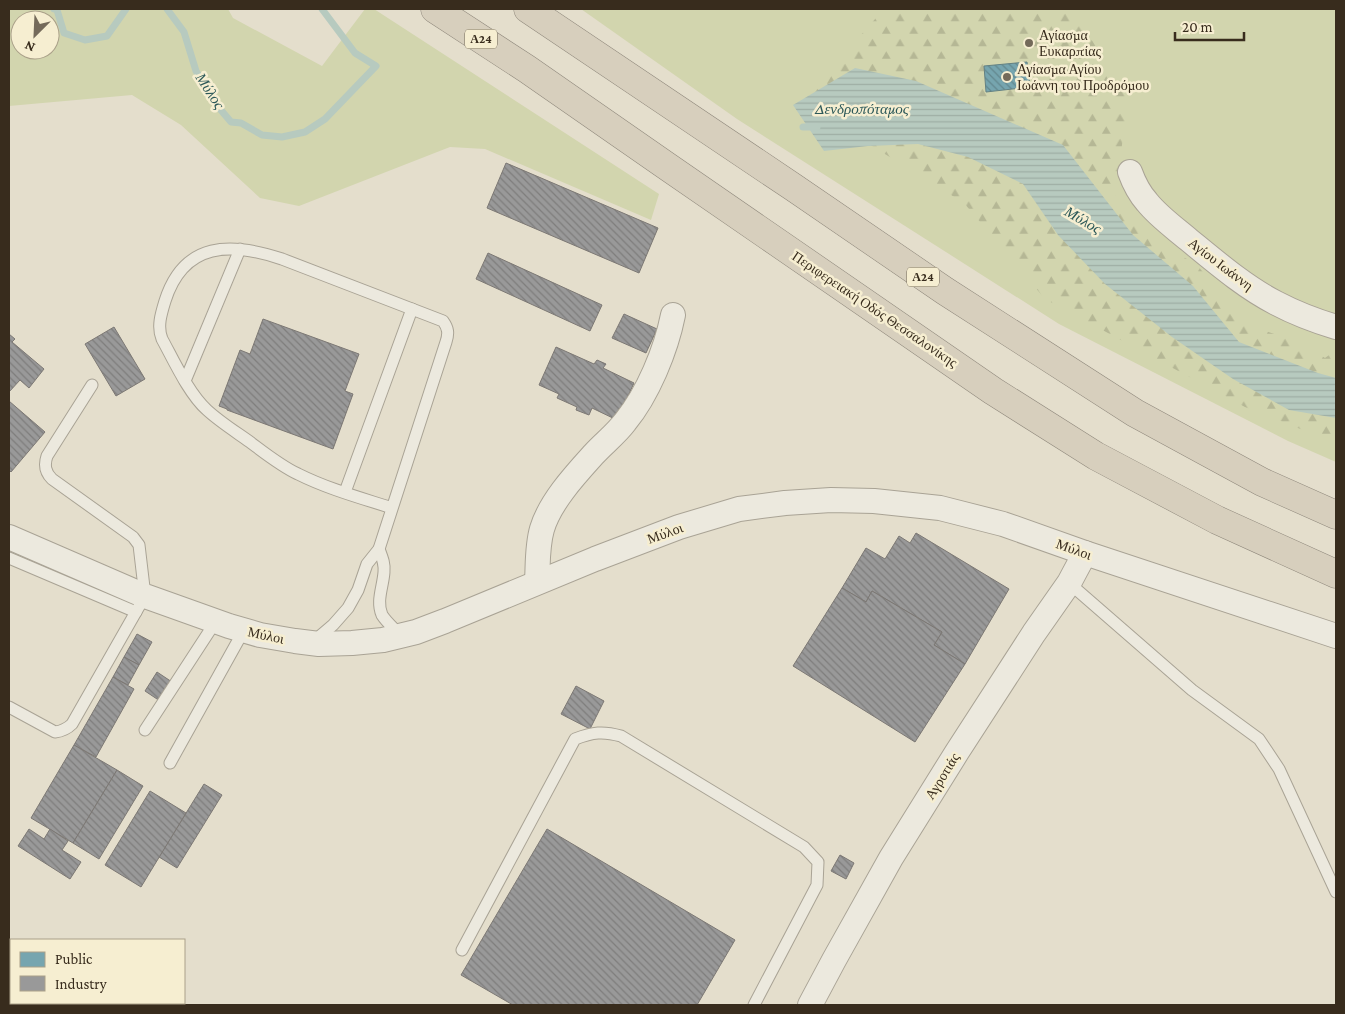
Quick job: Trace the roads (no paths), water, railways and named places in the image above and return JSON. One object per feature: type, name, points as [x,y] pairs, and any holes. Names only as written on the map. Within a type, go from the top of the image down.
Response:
[{"type":"highway","name":"Περιφερειακή Οδός Θεσσαλονίκης","points":[[435,9],[527,68],[668,168],[993,391],[1096,456],[1217,520],[1336,574]]},
{"type":"highway","name":"Α24","points":[[528,9],[945,291],[1135,413],[1262,482],[1336,515]]},
{"type":"street","name":"Αγίου Ιωάννη","points":[[1130,172],[1136,187],[1147,202],[1229,272],[1275,302],[1300,314],[1336,327]]},
{"type":"street","points":[[537,582],[542,528],[552,507],[594,454],[632,414],[659,362],[674,315]]},
{"type":"street","name":"Μύλοι","points":[[9,537],[140,604],[216,621],[278,638],[311,643],[341,644],[383,640],[430,627],[473,611],[537,582],[595,559],[679,527],[739,509],[831,500],[874,502],[940,508],[1003,524],[1336,636]]},
{"type":"street","name":"Αγροτιάς","points":[[810,1005],[896,850],[1034,633],[1069,583],[1085,553]]},
{"type":"lane","points":[[186,381],[240,249]]},
{"type":"lane","points":[[311,643],[333,625],[348,608],[358,590],[367,564],[379,549],[449,333],[442,321],[260,252],[240,249],[220,250],[199,255],[190,262],[179,272],[173,281],[160,322],[160,333],[195,396],[208,411],[291,471],[312,481],[392,508]]},
{"type":"lane","points":[[344,492],[412,309]]},
{"type":"lane","points":[[9,707],[55,732],[62,732],[68,729],[140,604],[139,545],[136,540],[52,479],[45,468],[47,456],[92,385]]},
{"type":"lane","points":[[379,549],[384,567],[380,608],[383,616],[401,636]]},
{"type":"lane","points":[[9,558],[140,604]]},
{"type":"lane","points":[[1069,583],[1192,690],[1259,739],[1279,769],[1336,892]]},
{"type":"lane","points":[[144,730],[216,621]]},
{"type":"lane","points":[[170,763],[244,630]]},
{"type":"lane","points":[[462,950],[575,739],[589,734],[609,732],[621,736],[804,847],[818,862],[817,885],[760,1003]]},
{"type":"water","name":"Δενδροπόταμος","points":[[855,68],[916,81],[1063,145],[1133,235],[1193,286],[1239,342],[1318,373],[1336,378],[1336,418],[1289,410],[1233,379],[1172,337],[1105,284],[1058,235],[1023,184],[968,157],[918,144],[868,146],[824,151],[793,105]]},
{"type":"waterway","name":"Μύλος","points":[[54,9],[57,10],[64,33],[85,40],[107,36],[126,9]]},
{"type":"waterway","name":"Μύλος","points":[[167,9],[184,32],[196,71],[215,103],[231,122],[241,123],[262,135],[282,137],[305,132],[325,119],[376,66],[355,53],[322,9]]},
{"type":"waterway","name":"Μύλος","points":[[803,127],[817,127]]},
{"type":"place","name":"Αγίασμα Ευκαρπίας","points":[[1029,43]]},
{"type":"place","name":"Αγίασμα Αγίου Ιωάννη του Προδρόμου","points":[[1007,77]]}]
